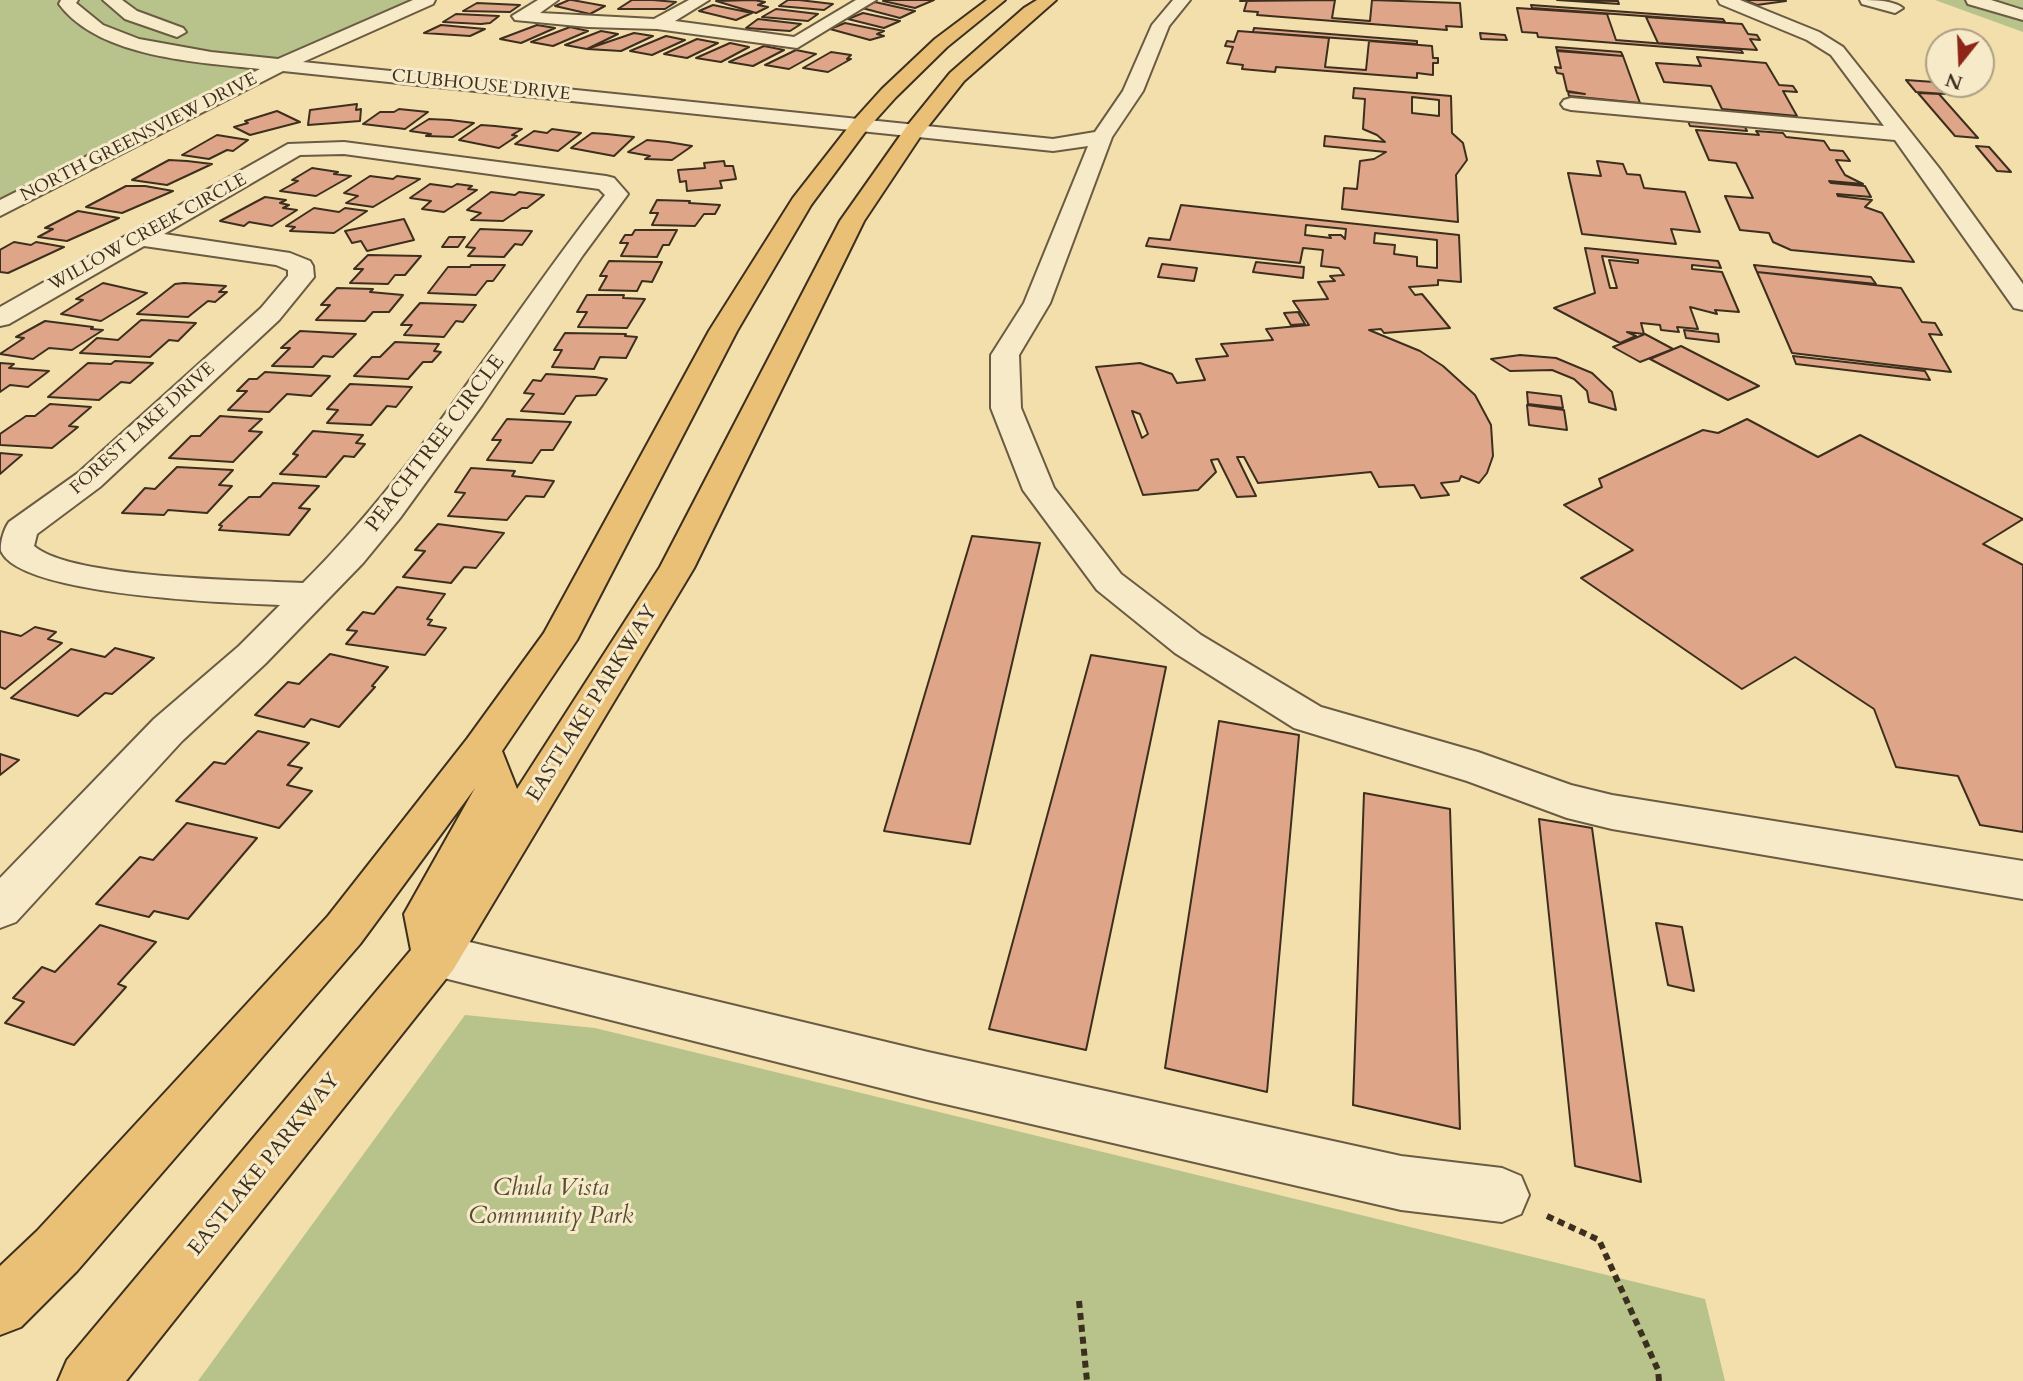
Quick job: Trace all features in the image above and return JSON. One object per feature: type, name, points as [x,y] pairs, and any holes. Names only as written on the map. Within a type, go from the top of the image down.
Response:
[{"type":"main road","points":[[0,1306],[57,1251],[344,930],[481,750],[559,640],[737,308],[801,203],[864,110],[941,43],[998,0]]},
{"type":"main road","name":"EASTLAKE PARKWAY","points":[[88,1381],[436,955],[677,568],[852,221],[922,120],[957,77],[1030,12],[1048,0]]},
{"type":"main road","points":[[436,955],[427,914],[497,791],[481,750]]},
{"type":"street","name":"CLUBHOUSE DRIVE","points":[[70,0],[66,4],[74,13],[110,36],[211,58],[279,66],[864,110],[922,120]]},
{"type":"street","points":[[111,0],[131,15],[167,30],[191,35]]},
{"type":"street","name":"NORTH GREENSVIEW DRIVE","points":[[0,209],[279,66],[427,0]]},
{"type":"street","points":[[550,0],[521,16],[657,24],[797,43],[868,0]]},
{"type":"street","points":[[657,24],[701,0]]},
{"type":"street","points":[[1182,0],[1161,25],[1133,92],[1102,137],[1037,303],[1004,355],[1006,408],[1039,489],[1109,582],[1188,643],[1308,718],[1478,768],[1567,802],[1612,812],[2023,880]]},
{"type":"street","points":[[1726,0],[1813,36],[1837,51],[2023,302]]},
{"type":"street","points":[[1868,0],[1895,8]]},
{"type":"street","points":[[1974,0],[2023,15]]},
{"type":"street","name":"CLUBHOUSE DRIVE","points":[[215,40],[305,54],[663,85]]},
{"type":"street","points":[[1572,104],[1901,134]]},
{"type":"street","points":[[922,120],[959,112]]},
{"type":"street","points":[[922,120],[1053,145],[1102,137]]},
{"type":"street","points":[[1062,123],[1102,137]]},
{"type":"street","name":"PEACHTREE CIRCLE","points":[[0,908],[168,730],[252,655],[312,595],[388,510],[504,355],[572,253],[617,194],[606,183],[344,148],[296,149]]},
{"type":"street","name":"WILLOW CREEK CIRCLE","points":[[0,318],[296,149]]},
{"type":"street","name":"FOREST LAKE DRIVE","points":[[138,238],[281,258],[301,266],[301,277],[270,314],[89,480],[22,529],[16,548],[30,561],[97,578],[187,588],[312,595]]},
{"type":"street","points":[[436,955],[928,1076],[1301,1161],[1401,1183],[1502,1195]]},
{"type":"path","points":[[1502,1195],[1599,1240],[1658,1370],[1659,1381]]},
{"type":"path","points":[[1079,1301],[1087,1381]]},
{"type":"green space","points":[[0,0],[420,0],[0,211]]},
{"type":"green space","points":[[1935,0],[2023,0],[2023,32]]},
{"type":"green space","name":"Chula Vista Community Park","points":[[465,1015],[595,1028],[1705,1299],[1725,1381],[198,1381]]},
{"type":"building","points":[[569,0],[605,6],[590,14],[555,6]]},
{"type":"building","points":[[632,0],[676,2],[665,9],[618,9]]},
{"type":"building","points":[[788,0],[833,4],[824,10],[779,6]]},
{"type":"building","points":[[934,0],[915,8],[883,1]]},
{"type":"building","points":[[1335,0],[1332,18],[1370,21],[1372,0],[1460,3],[1462,27],[1446,26],[1447,30],[1257,15],[1258,12],[1244,11],[1247,1],[1240,1]]},
{"type":"building","points":[[1557,0],[1618,1],[1619,4]]},
{"type":"building","points":[[1744,0],[1784,0],[1786,1],[1757,5]]},
{"type":"building","points":[[716,1],[765,2],[758,5],[768,7],[756,13]]},
{"type":"building","points":[[875,2],[915,11],[900,18],[862,8]]},
{"type":"building","points":[[477,3],[520,5],[510,12],[463,11]]},
{"type":"building","points":[[713,5],[752,13],[736,20],[699,11]]},
{"type":"building","points":[[1531,5],[1723,19],[1725,22],[1532,8]]},
{"type":"building","points":[[1517,8],[1607,14],[1616,40],[1741,50],[1743,53],[1538,37],[1537,33],[1522,32]]},
{"type":"building","points":[[776,9],[818,14],[808,21],[762,17]]},
{"type":"building","points":[[863,13],[900,21],[884,28],[848,19]]},
{"type":"building","points":[[456,14],[499,16],[490,23],[481,24],[443,22]]},
{"type":"building","points":[[1646,17],[1742,24],[1748,34],[1757,35],[1760,40],[1750,39],[1757,50],[1658,43]]},
{"type":"building","points":[[758,19],[801,24],[790,31],[746,28]]},
{"type":"building","points":[[845,23],[884,31],[877,34],[884,36],[870,40],[830,29]]},
{"type":"building","points":[[441,25],[485,29],[470,36],[424,33]]},
{"type":"building","points":[[537,25],[555,28],[521,43],[500,39]]},
{"type":"building","points":[[570,27],[588,31],[553,46],[531,42]]},
{"type":"building","points":[[1254,28],[1417,41],[1417,44],[1253,32]]},
{"type":"building","points":[[601,31],[618,34],[587,49],[565,45]]},
{"type":"building","points":[[1238,31],[1329,38],[1325,67],[1366,70],[1369,41],[1432,46],[1433,58],[1438,58],[1438,63],[1433,63],[1433,75],[1417,73],[1417,78],[1276,67],[1275,72],[1242,69],[1243,65],[1227,63],[1233,47],[1225,46],[1227,41],[1234,42]]},
{"type":"building","points":[[634,33],[653,36],[621,51],[587,49]]},
{"type":"building","points":[[1480,33],[1505,35],[1507,40],[1481,39]]},
{"type":"building","points":[[666,36],[685,40],[652,55],[630,51]]},
{"type":"building","points":[[697,39],[718,43],[687,58],[664,54]]},
{"type":"building","points":[[730,43],[749,47],[721,62],[696,58]]},
{"type":"building","points":[[764,46],[784,50],[753,66],[729,62]]},
{"type":"building","points":[[1556,47],[1621,52],[1623,56],[1557,50]]},
{"type":"building","points":[[796,50],[816,54],[789,69],[765,65]]},
{"type":"building","points":[[1557,51],[1623,56],[1640,103],[1569,96],[1568,92],[1585,94],[1567,91],[1563,74],[1557,73],[1555,67],[1561,68]]},
{"type":"building","points":[[831,52],[851,55],[847,59],[851,59],[828,72],[803,68]]},
{"type":"building","points":[[1697,57],[1766,63],[1779,85],[1793,86],[1797,92],[1783,91],[1797,116],[1722,109],[1711,86],[1664,82],[1656,63],[1701,66]]},
{"type":"building","points":[[1906,80],[1925,81],[1925,93],[1916,92]]},
{"type":"building","points":[[1354,88],[1451,96],[1452,133],[1463,143],[1467,160],[1456,175],[1458,222],[1342,209],[1344,188],[1357,189],[1360,161],[1374,159],[1386,152],[1324,146],[1325,136],[1385,142],[1363,129],[1365,99],[1353,98]],"holes":[[[1412,97],[1439,100],[1439,116],[1412,113]]]},
{"type":"building","points":[[1918,93],[1925,93],[1925,98],[1943,98],[1978,138],[1955,136]]},
{"type":"building","points":[[357,104],[356,110],[361,109],[360,121],[308,125],[310,110]]},
{"type":"building","points":[[399,109],[428,112],[405,129],[363,124],[380,112],[394,112]]},
{"type":"building","points":[[277,111],[300,122],[250,135],[234,127],[248,123],[245,121]]},
{"type":"building","points":[[429,119],[474,123],[453,137],[426,136],[431,134],[410,131]]},
{"type":"building","points":[[1688,121],[1744,125],[1747,131],[1690,126]]},
{"type":"building","points":[[481,125],[522,129],[512,135],[517,136],[499,148],[459,140]]},
{"type":"building","points":[[552,129],[581,133],[558,151],[515,144],[534,131],[547,133]]},
{"type":"building","points":[[1696,130],[1759,135],[1756,131],[1783,133],[1786,137],[1824,141],[1830,150],[1843,151],[1850,161],[1836,160],[1845,175],[1863,184],[1829,181],[1865,186],[1871,197],[1837,194],[1838,196],[1872,200],[1865,207],[1882,213],[1914,262],[1791,250],[1773,242],[1769,233],[1740,230],[1725,196],[1753,198],[1736,163],[1709,160]]},
{"type":"building","points":[[592,133],[634,137],[614,156],[571,148]]},
{"type":"building","points":[[217,135],[248,140],[233,151],[227,150],[209,159],[182,155]]},
{"type":"building","points":[[647,140],[692,146],[672,160],[645,159],[650,156],[628,152]]},
{"type":"building","points":[[1976,146],[1989,147],[2011,172],[1997,171]]},
{"type":"building","points":[[169,160],[212,164],[167,185],[132,180]]},
{"type":"building","points":[[724,161],[725,166],[733,166],[736,179],[720,181],[722,188],[687,191],[686,181],[680,182],[678,170],[705,168],[704,163]]},
{"type":"building","points":[[1597,161],[1623,164],[1627,174],[1640,175],[1644,188],[1685,192],[1700,232],[1671,229],[1676,244],[1582,234],[1568,173],[1601,176]]},
{"type":"building","points":[[312,168],[351,176],[316,196],[280,191],[298,181],[292,180]]},
{"type":"building","points":[[370,176],[420,179],[373,207],[346,203],[358,196],[344,193]]},
{"type":"building","points":[[430,184],[452,187],[457,184],[472,186],[468,189],[477,190],[444,212],[422,209],[431,201],[410,198]]},
{"type":"building","points":[[126,186],[173,191],[122,213],[86,207]]},
{"type":"building","points":[[491,192],[544,195],[503,221],[471,220],[481,213],[467,210]]},
{"type":"building","points":[[265,197],[286,200],[280,203],[289,205],[283,208],[297,210],[272,226],[249,222],[244,226],[220,221]]},
{"type":"building","points":[[657,200],[720,205],[715,214],[704,214],[695,226],[652,225],[658,213],[650,213]]},
{"type":"building","points":[[1181,205],[1459,235],[1461,282],[1438,280],[1438,285],[1409,287],[1415,295],[1422,294],[1450,328],[1384,333],[1381,329],[1369,330],[1420,351],[1443,366],[1475,395],[1491,425],[1493,456],[1487,473],[1479,483],[1461,476],[1459,481],[1441,483],[1449,495],[1421,498],[1414,485],[1379,487],[1371,472],[1258,483],[1244,457],[1237,457],[1256,496],[1237,497],[1218,459],[1211,460],[1216,472],[1198,490],[1143,495],[1096,367],[1140,363],[1172,374],[1177,383],[1205,380],[1196,359],[1228,356],[1221,344],[1273,340],[1266,329],[1309,325],[1293,301],[1328,299],[1318,282],[1335,281],[1330,276],[1344,275],[1339,268],[1321,266],[1323,250],[1303,248],[1300,263],[1146,246],[1149,238],[1170,240]],"holes":[[[1306,225],[1346,229],[1345,239],[1341,235],[1329,235],[1331,238],[1305,235]],[[1375,233],[1437,240],[1437,268],[1417,266],[1417,257],[1394,254],[1395,245],[1374,243]],[[1132,411],[1140,414],[1148,434],[1142,438]]]},
{"type":"building","points":[[314,208],[339,212],[345,208],[367,211],[334,233],[290,231],[295,227],[286,226]]},
{"type":"building","points":[[78,211],[119,218],[67,241],[38,237],[53,229],[45,228]]},
{"type":"building","points":[[404,219],[414,240],[367,251],[361,241],[352,243],[345,231]]},
{"type":"building","points":[[480,229],[532,231],[522,245],[515,244],[504,257],[468,256],[475,248],[466,247]]},
{"type":"building","points":[[635,230],[677,230],[669,245],[663,245],[657,257],[621,256],[628,243],[620,243],[625,235],[632,235]]},
{"type":"building","points":[[449,237],[465,237],[458,247],[442,247]]},
{"type":"building","points":[[14,242],[31,245],[36,242],[64,247],[8,273],[0,272],[0,250]]},
{"type":"building","points":[[1585,248],[1718,261],[1721,268],[1692,265],[1692,269],[1722,272],[1739,312],[1715,310],[1717,314],[1690,307],[1698,329],[1677,327],[1679,332],[1661,330],[1660,325],[1641,323],[1644,334],[1627,332],[1636,336],[1620,343],[1554,308],[1595,293]],"holes":[[[1602,256],[1638,260],[1638,263],[1609,260],[1617,288],[1610,288]]]},
{"type":"building","points":[[368,255],[421,256],[405,275],[395,275],[388,284],[350,283],[363,269],[354,269]]},
{"type":"building","points":[[609,261],[662,262],[652,282],[642,281],[637,291],[599,290],[607,276],[600,276]]},
{"type":"building","points":[[1256,262],[1304,267],[1303,278],[1253,272]]},
{"type":"building","points":[[1162,264],[1197,268],[1194,281],[1158,277]]},
{"type":"building","points":[[505,265],[493,281],[487,281],[476,295],[428,293],[448,267]]},
{"type":"building","points":[[1754,265],[1871,277],[1876,284],[1757,272]]},
{"type":"building","points":[[1757,272],[1901,288],[1922,322],[1935,323],[1942,335],[1929,334],[1951,372],[1792,353]]},
{"type":"building","points":[[103,283],[147,293],[101,321],[61,314],[83,300],[76,299]]},
{"type":"building","points":[[175,284],[226,286],[219,292],[227,292],[215,302],[208,301],[188,317],[137,314]]},
{"type":"building","points":[[337,288],[373,289],[370,292],[403,295],[389,312],[373,312],[365,321],[316,320],[330,305],[321,305]]},
{"type":"building","points":[[587,295],[624,295],[623,298],[645,299],[627,328],[578,327],[587,312],[577,312]]},
{"type":"building","points":[[420,303],[476,305],[463,322],[456,321],[444,337],[404,335],[412,325],[401,325]]},
{"type":"building","points":[[1298,312],[1305,324],[1291,325],[1284,313]]},
{"type":"building","points":[[141,320],[196,323],[178,341],[169,340],[150,357],[80,353],[97,338],[118,340]]},
{"type":"building","points":[[45,321],[103,330],[72,350],[49,348],[33,359],[0,354],[24,338],[16,337]]},
{"type":"building","points":[[1684,330],[1718,334],[1719,342],[1686,338]]},
{"type":"building","points":[[300,331],[356,334],[333,357],[323,356],[313,367],[272,366],[290,348],[281,348]]},
{"type":"building","points":[[565,333],[626,334],[625,336],[637,337],[626,358],[600,357],[594,369],[552,367],[562,350],[554,350]]},
{"type":"building","points":[[1645,334],[1673,349],[1640,362],[1613,347]]},
{"type":"building","points":[[395,342],[439,344],[434,351],[441,352],[432,362],[423,362],[408,379],[354,376],[372,357],[380,357]]},
{"type":"building","points":[[1681,346],[1759,386],[1728,400],[1650,359]]},
{"type":"building","points":[[1520,355],[1556,358],[1592,373],[1612,392],[1616,410],[1589,402],[1587,391],[1574,379],[1552,370],[1510,371],[1491,359]]},
{"type":"building","points":[[1793,356],[1925,371],[1930,380],[1796,364]]},
{"type":"building","points":[[115,361],[153,363],[130,383],[121,382],[99,400],[48,397],[88,363],[111,364]]},
{"type":"building","points":[[0,363],[14,364],[9,368],[49,371],[28,387],[10,385],[0,392]]},
{"type":"building","points":[[265,372],[330,376],[311,396],[287,394],[269,412],[228,410],[247,391],[237,391],[249,379],[257,379]]},
{"type":"building","points":[[546,374],[607,379],[596,395],[576,396],[564,414],[521,411],[534,394],[524,393],[533,380],[541,381]]},
{"type":"building","points":[[350,384],[412,387],[396,407],[387,406],[371,425],[327,423],[338,410],[327,409]]},
{"type":"building","points":[[1527,392],[1561,396],[1563,408],[1528,404]]},
{"type":"building","points":[[50,404],[91,407],[69,426],[78,427],[52,448],[0,445],[0,434],[26,416],[35,416]]},
{"type":"building","points":[[1527,405],[1564,410],[1567,430],[1529,425]]},
{"type":"building","points":[[220,416],[262,419],[249,431],[262,432],[233,462],[169,458],[191,436],[200,436]]},
{"type":"building","points":[[507,419],[571,422],[553,450],[541,450],[532,463],[487,460],[501,440],[492,440]]},
{"type":"building","points":[[1747,419],[1818,457],[1860,435],[2023,519],[1983,544],[2023,565],[2023,832],[1980,825],[1958,776],[1896,767],[1874,709],[1795,657],[1742,689],[1581,578],[1633,550],[1564,505],[1602,487],[1599,479],[1703,430],[1718,433]]},
{"type":"building","points":[[313,431],[363,435],[356,443],[365,444],[354,457],[344,456],[326,477],[280,474],[298,455],[293,454]]},
{"type":"building","points":[[0,453],[22,455],[0,474]]},
{"type":"building","points":[[177,467],[233,470],[219,485],[232,486],[207,513],[168,510],[164,515],[122,513],[145,488],[155,489]]},
{"type":"building","points":[[471,468],[515,471],[512,476],[554,481],[544,497],[526,496],[507,520],[448,516],[465,493],[455,492]]},
{"type":"building","points":[[273,483],[319,486],[299,508],[310,509],[289,535],[219,530],[222,526],[219,525],[249,497],[260,497]]},
{"type":"building","points":[[438,524],[504,533],[476,568],[464,567],[451,583],[403,577],[425,551],[415,550]]},
{"type":"building","points":[[972,536],[1040,543],[970,844],[884,831]]},
{"type":"building","points":[[397,587],[445,594],[427,619],[432,620],[428,625],[446,628],[425,655],[346,644],[357,631],[347,630],[363,612],[374,614]]},
{"type":"building","points":[[35,627],[56,632],[48,639],[62,643],[5,689],[0,687],[0,631],[21,636]]},
{"type":"building","points":[[115,648],[154,658],[112,694],[105,693],[78,716],[11,698],[71,649],[105,657]]},
{"type":"building","points":[[330,654],[388,667],[372,686],[375,687],[339,727],[311,719],[304,727],[255,715],[288,682],[299,684]]},
{"type":"building","points":[[1091,655],[1166,667],[1086,1050],[989,1029]]},
{"type":"building","points":[[1219,721],[1299,735],[1267,1092],[1165,1068]]},
{"type":"building","points":[[258,731],[309,743],[288,765],[302,768],[287,785],[312,791],[279,828],[176,801],[214,762],[225,764]]},
{"type":"building","points":[[0,754],[19,760],[0,775]]},
{"type":"building","points":[[1364,793],[1450,809],[1460,1129],[1353,1105]]},
{"type":"building","points":[[1539,819],[1592,828],[1641,1182],[1575,1166]]},
{"type":"building","points":[[187,823],[257,838],[188,919],[154,911],[149,917],[96,904],[140,857],[153,860]]},
{"type":"building","points":[[1656,923],[1682,927],[1694,991],[1668,985]]},
{"type":"building","points":[[100,925],[156,942],[118,984],[126,987],[74,1045],[5,1023],[24,1002],[13,998],[42,967],[55,972]]}]
